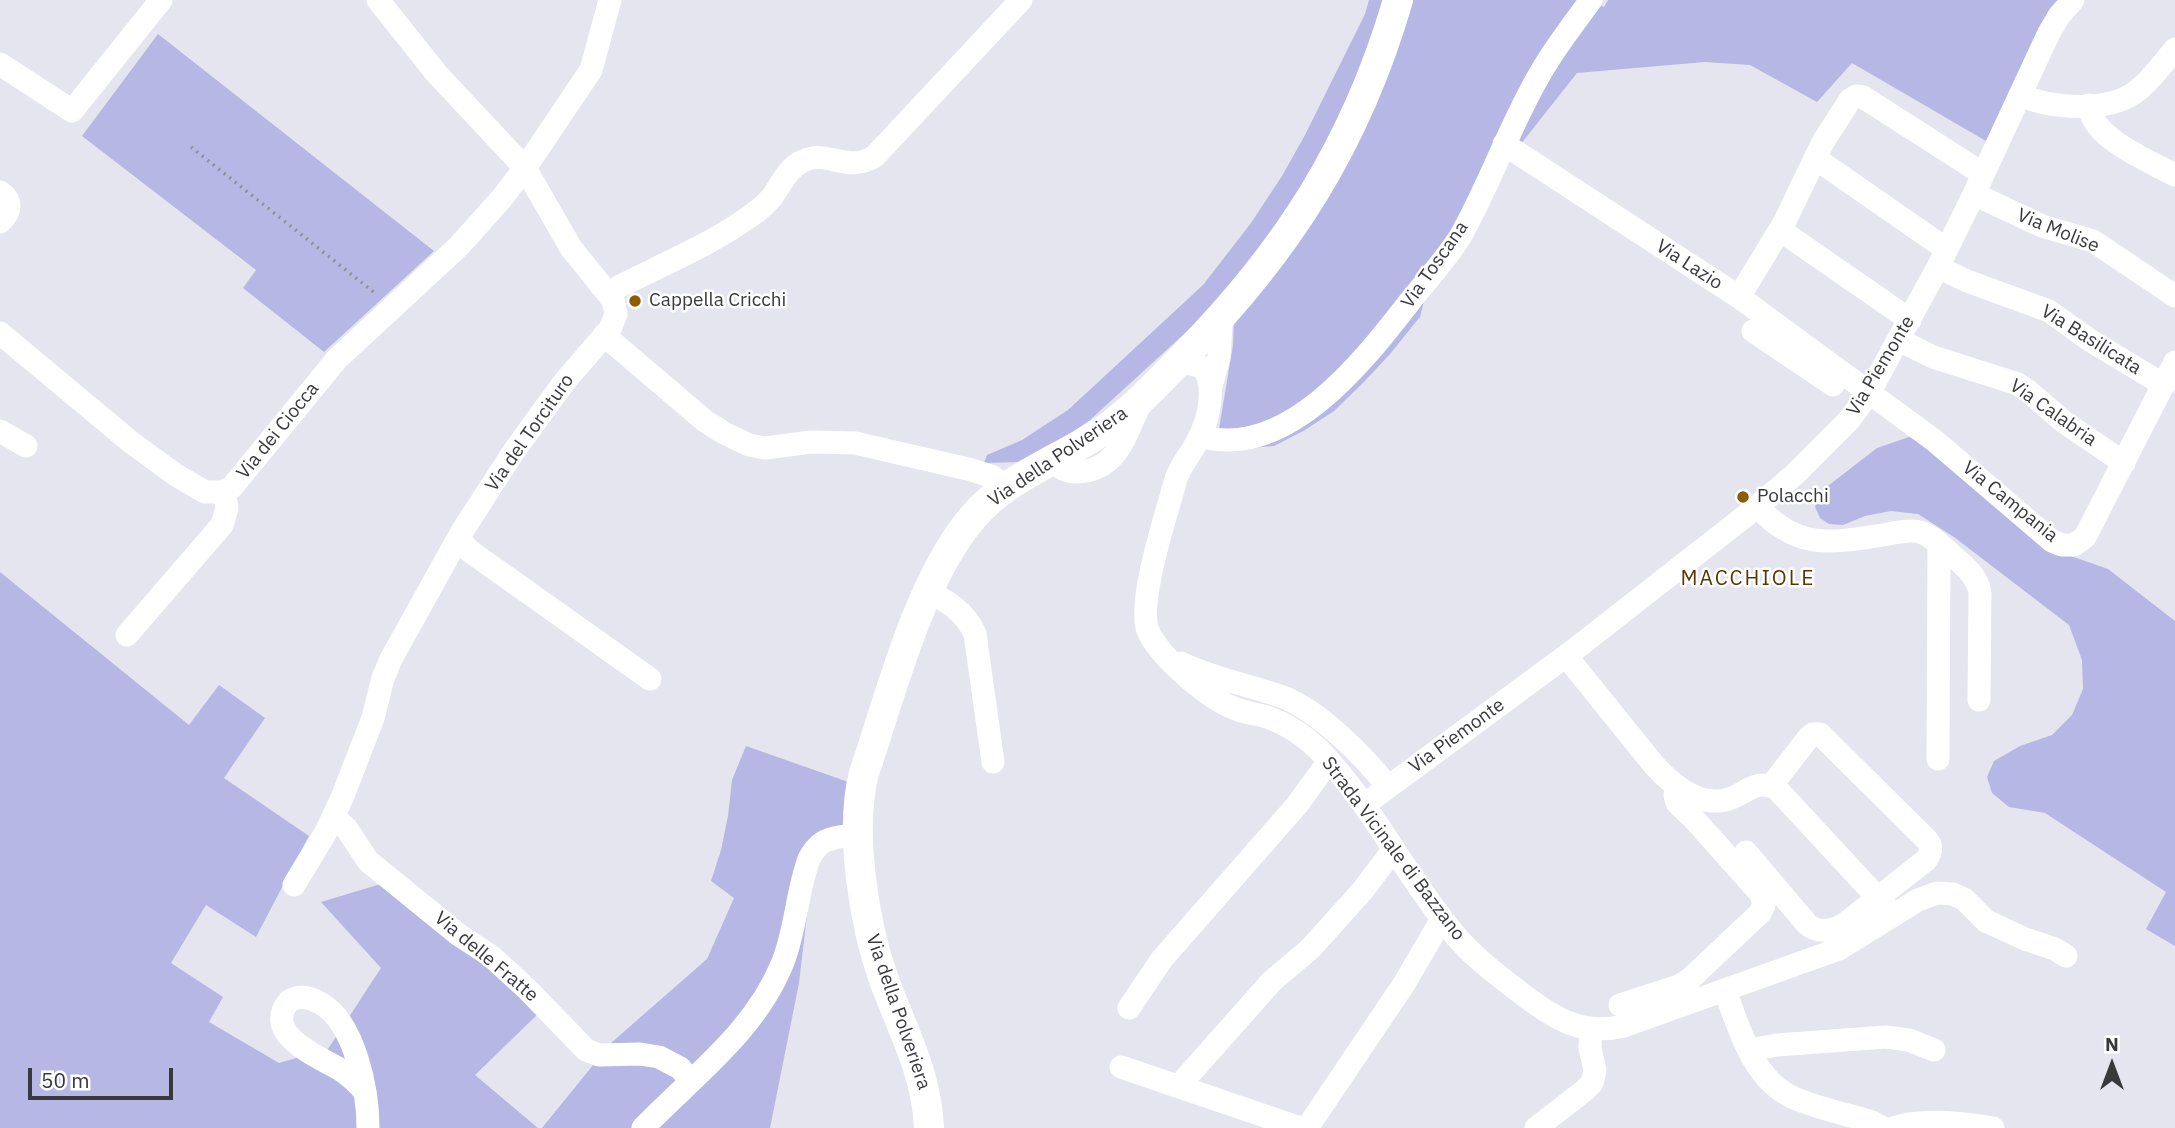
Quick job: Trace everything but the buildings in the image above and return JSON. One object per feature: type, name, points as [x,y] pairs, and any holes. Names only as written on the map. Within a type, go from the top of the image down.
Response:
[{"type":"main road","name":"Via della Polveriera","points":[[929,1128],[927,1098],[918,1066],[884,980],[870,929],[858,836],[859,801],[864,773],[906,648],[929,592],[946,555],[985,504],[1097,435],[1143,397],[1202,338],[1269,261],[1332,164],[1359,107],[1398,0]]},
{"type":"street","points":[[0,64],[72,111],[161,0]]},
{"type":"street","points":[[378,0],[437,74],[525,168],[571,248],[609,294],[744,221],[763,206],[792,169],[805,159],[821,158],[854,164],[875,156],[1021,0]]},
{"type":"street","points":[[525,168],[591,70],[610,0]]},
{"type":"street","name":"Via Toscana","points":[[1200,436],[1231,439],[1272,429],[1307,411],[1348,375],[1457,242],[1542,70],[1591,0]]},
{"type":"street","name":"Via Piemonte","points":[[1364,805],[1566,656],[1758,507],[1850,419],[1865,399],[1904,330],[1979,184],[2049,33],[2073,0]]},
{"type":"street","points":[[2020,95],[2033,101],[2051,104],[2089,105],[2117,102],[2136,92],[2175,49]]},
{"type":"street","name":"Via Molise","points":[[1815,158],[1850,100],[1859,95],[2030,222],[2093,242],[2175,296]]},
{"type":"street","points":[[2089,105],[2092,119],[2102,132],[2175,175]]},
{"type":"street","name":"Via Lazio","points":[[1504,144],[1739,297],[1865,399]]},
{"type":"street","points":[[1739,297],[1780,230],[1815,158]]},
{"type":"street","name":"Via Basilicata","points":[[1815,158],[1942,258],[1967,281],[2049,310],[2091,341],[2164,385]]},
{"type":"street","name":"Via dei Ciocca","points":[[0,333],[153,459],[200,490],[210,493],[223,491],[236,482],[337,359],[459,246],[525,168]]},
{"type":"street","points":[[0,192],[8,199],[9,208],[0,222]]},
{"type":"street","name":"Via Calabria","points":[[1780,230],[1904,330],[1933,357],[2018,384],[2064,422],[2124,463]]},
{"type":"street","name":"Via del Torcituro","points":[[294,885],[334,817],[373,718],[386,669],[458,538],[535,422],[614,322],[616,307],[609,294]]},
{"type":"street","name":"Strada Vicinale di Bazzano","points":[[1226,310],[1221,323],[1208,413],[1200,436],[1176,479],[1150,580],[1145,617],[1148,631],[1171,661],[1209,694],[1236,709],[1269,718],[1294,730],[1315,746],[1364,805],[1442,919],[1473,954],[1531,1000],[1562,1021],[1591,1029],[1624,1026],[1839,948],[1886,907],[1942,893],[1967,900],[1979,915],[1991,924],[2066,956]]},
{"type":"street","points":[[1753,331],[1865,399]]},
{"type":"street","points":[[604,335],[705,421],[749,445],[765,448],[811,442],[855,443],[972,470],[993,477],[1006,489]]},
{"type":"street","points":[[1202,338],[1214,343],[1217,354],[1212,380]]},
{"type":"street","points":[[2164,385],[2175,362]]},
{"type":"street","points":[[1173,367],[1187,363],[1197,364],[1212,380]]},
{"type":"street","name":"Via Campania","points":[[1865,399],[1935,441],[2052,541],[2062,545],[2074,545],[2083,540],[2164,385]]},
{"type":"street","points":[[0,431],[26,446]]},
{"type":"street","points":[[127,635],[222,525],[227,508],[223,491]]},
{"type":"street","points":[[1758,507],[1779,526],[1809,539],[1834,542],[1922,532],[1970,571],[1979,585],[1981,603],[1979,700]]},
{"type":"street","points":[[458,538],[471,552],[650,679]]},
{"type":"street","points":[[1938,758],[1939,544]]},
{"type":"street","points":[[929,592],[955,607],[975,634],[993,762]]},
{"type":"street","points":[[1154,641],[1169,655],[1189,667],[1229,682],[1280,696],[1298,705],[1362,756],[1388,787]]},
{"type":"street","points":[[1566,656],[1654,765],[1677,786],[1710,801],[1730,799],[1756,785],[1772,786],[1781,791],[1886,907]]},
{"type":"street","points":[[1746,852],[1813,929],[1827,930],[1886,907],[1926,860],[1931,849],[1927,840],[1820,734],[1809,737],[1772,786]]},
{"type":"street","points":[[1129,1009],[1162,960],[1297,805],[1329,761]]},
{"type":"street","points":[[1620,1005],[1679,986],[1690,979],[1760,913],[1764,905],[1761,894],[1692,816],[1677,803],[1677,786]]},
{"type":"street","name":"Via delle Fratte","points":[[334,817],[348,828],[368,861],[459,935],[491,956],[586,1050],[599,1055],[640,1054],[659,1057],[680,1069],[691,1081]]},
{"type":"street","points":[[643,1128],[747,1024],[768,994],[791,939],[813,852],[824,841],[832,838],[858,836]]},
{"type":"street","points":[[1185,1079],[1267,987],[1310,950],[1363,890],[1394,849]]},
{"type":"street","points":[[1307,1128],[1404,984],[1442,919]]},
{"type":"street","points":[[1725,990],[1749,1050],[1760,1069],[1785,1093],[1804,1102],[1884,1128]]},
{"type":"street","points":[[1536,1128],[1592,1083],[1595,1070],[1590,1044],[1591,1029]]},
{"type":"street","points":[[1749,1050],[1777,1045],[1886,1037],[1909,1040],[1934,1050]]},
{"type":"street","points":[[1121,1067],[1300,1128]]},
{"type":"street","points":[[365,1092],[368,1128]]},
{"type":"street","points":[[1893,1128],[1920,1123],[1993,1128]]},
{"type":"path","points":[[191,147],[393,307]]},
{"type":"shaded area","points":[[1369,0],[1589,0],[1604,7],[1608,0],[2058,0],[2038,29],[1986,141],[1852,63],[1817,102],[1750,65],[1705,62],[1577,73],[1437,250],[1420,317],[1390,354],[1334,411],[1274,446],[1236,449],[1219,429],[1233,345],[1234,319],[1219,302],[1090,420],[1058,442],[1023,462],[984,463],[987,455],[1022,440],[1068,410],[1203,285],[1251,223],[1282,176],[1365,14]]},
{"type":"shaded area","points":[[158,34],[434,251],[324,352],[243,288],[256,270],[82,136]]},
{"type":"shaded area","points":[[1909,437],[1931,445],[2071,556],[2108,569],[2175,621],[2175,946],[2146,929],[2166,892],[2045,813],[2009,807],[1992,793],[1987,777],[1994,761],[2020,746],[2052,735],[2072,715],[2083,689],[2082,660],[2069,625],[1954,537],[1918,514],[1891,511],[1865,516],[1843,525],[1829,524],[1820,518],[1815,507],[1818,496],[1824,489],[1877,448]]},
{"type":"shaded area","points":[[0,572],[189,725],[219,685],[265,718],[224,778],[309,836],[256,937],[206,905],[171,963],[223,997],[209,1022],[279,1063],[328,1049],[381,968],[321,902],[384,883],[448,933],[540,1012],[475,1075],[538,1128],[0,1128]]},
{"type":"shaded area","points":[[746,746],[854,784],[850,826],[816,838],[799,983],[770,1128],[542,1128],[611,1043],[707,959],[734,898],[711,881],[721,850],[732,780]]},
{"type":"place","name":"Cappella Cricchi","points":[[635,301]]},
{"type":"place","name":"Polacchi","points":[[1743,497]]},
{"type":"district","name":"MACCHIOLE","points":[[1748,579]]}]
